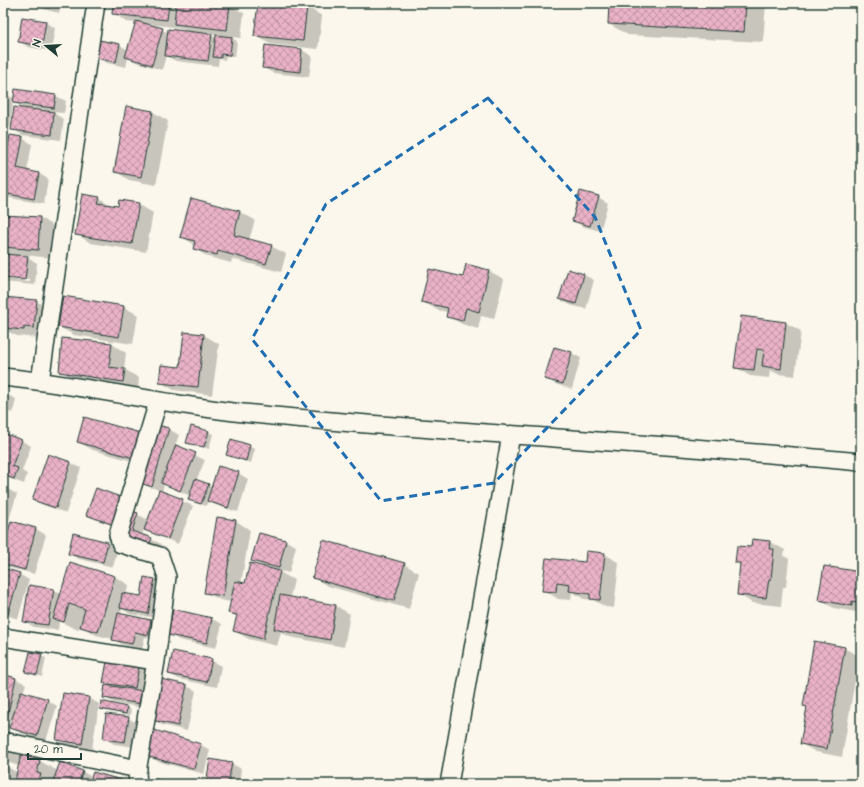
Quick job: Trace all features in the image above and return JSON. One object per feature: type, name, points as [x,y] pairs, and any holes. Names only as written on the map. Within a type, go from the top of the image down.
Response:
[{"type":"street","points":[[40,381],[96,3]]},
{"type":"street","points":[[3,378],[40,381],[158,402],[246,413],[861,462]]},
{"type":"street","points":[[3,741],[138,776],[156,661],[167,577],[160,556],[121,544],[118,535],[158,402]]},
{"type":"street","points":[[449,784],[511,435]]},
{"type":"street","points":[[3,637],[156,661]]},
{"type":"highlighted area","points":[[488,98],[595,217],[641,330],[494,483],[381,501],[252,339],[326,204]]},
{"type":"building","points":[[29,3],[50,3],[49,8]]},
{"type":"building","points":[[113,3],[169,3],[167,20],[112,14]]},
{"type":"building","points":[[176,3],[230,4],[227,30],[174,24]]},
{"type":"building","points":[[258,3],[280,3],[307,6],[303,41],[254,36]]},
{"type":"building","points":[[609,3],[746,3],[744,32],[608,24]]},
{"type":"building","points":[[22,17],[46,21],[42,46],[18,42]]},
{"type":"building","points":[[136,21],[163,28],[152,65],[125,57]]},
{"type":"building","points":[[168,29],[212,34],[208,61],[165,56]]},
{"type":"building","points":[[216,35],[232,37],[230,55],[221,54],[221,58],[213,57]]},
{"type":"building","points":[[99,40],[120,44],[116,62],[96,58]]},
{"type":"building","points":[[265,45],[302,49],[300,72],[262,68]]},
{"type":"building","points":[[15,89],[56,95],[54,108],[13,103]]},
{"type":"building","points":[[126,106],[153,111],[141,177],[114,172]]},
{"type":"building","points":[[14,107],[54,112],[52,135],[11,130]]},
{"type":"building","points":[[10,135],[23,137],[17,168],[39,173],[34,199],[3,193],[3,174]]},
{"type":"building","points":[[580,191],[599,196],[590,226],[572,221]]},
{"type":"building","points":[[82,194],[100,197],[98,203],[118,206],[119,200],[139,203],[132,244],[75,235]]},
{"type":"building","points":[[191,198],[240,211],[234,235],[272,245],[266,264],[218,251],[217,255],[193,249],[195,241],[180,237]]},
{"type":"building","points":[[3,215],[40,217],[38,250],[3,247]]},
{"type":"building","points":[[3,254],[28,256],[25,280],[3,278]]},
{"type":"building","points":[[466,264],[489,270],[479,312],[466,308],[463,321],[446,317],[448,308],[421,302],[429,269],[463,277]]},
{"type":"building","points":[[568,269],[584,274],[576,304],[559,299]]},
{"type":"building","points":[[63,296],[124,306],[119,337],[58,327]]},
{"type":"building","points":[[3,297],[37,300],[34,328],[24,327],[24,330],[3,328]]},
{"type":"building","points":[[741,316],[786,322],[781,369],[762,366],[764,350],[757,349],[754,370],[734,368]]},
{"type":"building","points":[[184,332],[204,334],[198,387],[159,383],[161,365],[180,367]]},
{"type":"building","points":[[62,338],[112,343],[109,367],[125,369],[123,382],[59,372]]},
{"type":"building","points":[[554,347],[572,352],[563,384],[544,379]]},
{"type":"building","points":[[3,392],[6,393],[3,408]]},
{"type":"building","points":[[84,417],[144,434],[137,459],[77,442]]},
{"type":"building","points":[[157,425],[169,428],[152,487],[140,483]]},
{"type":"building","points":[[191,426],[209,431],[204,447],[186,443]]},
{"type":"building","points":[[3,433],[22,440],[12,466],[18,468],[14,479],[3,475]]},
{"type":"building","points":[[231,439],[250,445],[246,461],[226,455]]},
{"type":"building","points":[[176,445],[196,453],[180,491],[161,483]]},
{"type":"building","points":[[48,454],[71,462],[56,508],[32,500]]},
{"type":"building","points":[[218,466],[239,472],[228,508],[207,501]]},
{"type":"building","points":[[195,479],[209,484],[201,504],[188,500]]},
{"type":"building","points":[[3,486],[7,487],[3,502]]},
{"type":"building","points":[[96,488],[123,498],[114,525],[86,515]]},
{"type":"building","points":[[159,490],[183,499],[168,539],[144,530]]},
{"type":"building","points":[[129,510],[138,513],[132,531],[152,538],[147,551],[119,540]]},
{"type":"building","points":[[217,517],[236,520],[223,596],[204,593]]},
{"type":"building","points":[[11,521],[36,528],[25,570],[3,564],[3,551]]},
{"type":"building","points":[[73,533],[108,542],[103,562],[68,554]]},
{"type":"building","points":[[259,533],[286,540],[279,568],[251,561]]},
{"type":"building","points":[[752,539],[770,541],[769,549],[774,549],[771,579],[769,579],[766,598],[737,595],[740,563],[735,563],[737,546],[751,547]]},
{"type":"building","points":[[323,540],[405,563],[394,601],[312,578]]},
{"type":"building","points":[[586,551],[605,553],[600,600],[590,599],[590,594],[569,591],[570,584],[557,582],[556,592],[542,591],[546,558],[585,562]]},
{"type":"building","points":[[70,562],[115,576],[98,632],[80,627],[85,609],[69,604],[64,622],[53,619]]},
{"type":"building","points":[[250,563],[280,571],[263,639],[233,631],[237,615],[228,613],[235,581],[245,583]]},
{"type":"building","points":[[824,566],[861,572],[861,603],[852,601],[852,606],[818,600]]},
{"type":"building","points":[[3,568],[20,573],[8,614],[3,612]]},
{"type":"building","points":[[144,577],[155,579],[148,614],[120,608],[122,593],[141,596]]},
{"type":"building","points":[[29,585],[54,589],[48,625],[23,622]]},
{"type":"building","points":[[280,595],[336,605],[330,640],[274,629]]},
{"type":"building","points":[[173,609],[212,618],[207,643],[168,635]]},
{"type":"building","points":[[118,613],[151,620],[148,635],[135,632],[132,644],[112,640]]},
{"type":"building","points":[[814,641],[845,647],[827,749],[800,744],[807,707],[803,706]]},
{"type":"building","points":[[173,651],[212,659],[207,682],[168,674]]},
{"type":"building","points":[[30,652],[42,654],[37,675],[25,672]]},
{"type":"building","points":[[108,656],[140,661],[135,688],[103,683]]},
{"type":"building","points":[[3,674],[16,678],[7,717],[3,716]]},
{"type":"building","points":[[161,679],[187,685],[178,726],[152,720]]},
{"type":"building","points":[[105,685],[144,691],[142,704],[103,698]]},
{"type":"building","points":[[21,691],[48,699],[37,736],[9,728]]},
{"type":"building","points":[[63,693],[89,697],[82,744],[56,740]]},
{"type":"building","points":[[101,701],[127,707],[126,714],[100,709]]},
{"type":"building","points":[[106,714],[129,717],[125,742],[103,739]]},
{"type":"building","points":[[154,730],[201,744],[194,769],[146,756]]},
{"type":"building","points":[[21,755],[40,760],[37,773],[41,774],[38,784],[14,784]]},
{"type":"building","points":[[210,759],[232,763],[228,784],[206,784]]},
{"type":"building","points":[[60,762],[83,771],[78,784],[52,784]]},
{"type":"building","points":[[3,764],[7,765],[3,784]]},
{"type":"building","points":[[93,772],[132,783],[89,784]]},
{"type":"building","points":[[155,779],[176,784],[154,784]]}]
